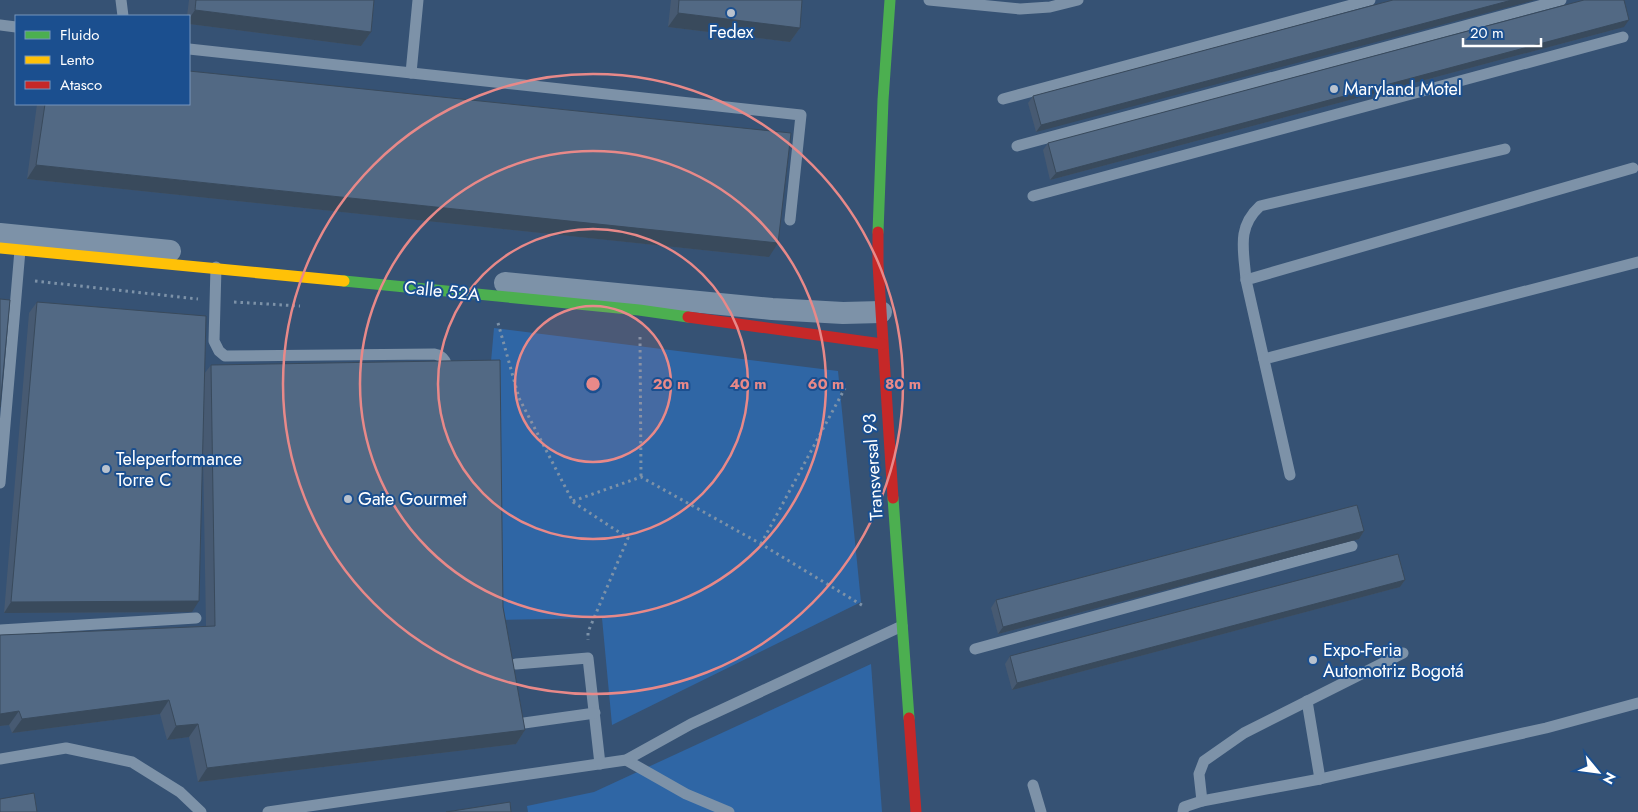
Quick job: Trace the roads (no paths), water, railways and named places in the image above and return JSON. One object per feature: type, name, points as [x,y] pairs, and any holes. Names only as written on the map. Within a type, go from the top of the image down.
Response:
[{"type":"main road","name":"Transversal 93","points":[[890,0],[878,201],[878,264],[882,344],[916,812]]},
{"type":"main road","name":"Calle 52A","points":[[0,248],[14,240]]},
{"type":"main road","name":"Calle 52A","points":[[217,262],[496,297],[639,310],[882,344]]},
{"type":"street","name":"Calle 52A","points":[[14,240],[217,262],[772,308],[843,313],[880,312]]},
{"type":"lane","points":[[121,0],[123,15]]},
{"type":"lane","points":[[411,74],[418,0]]},
{"type":"lane","points":[[930,0],[989,4],[1020,10],[1050,7],[1078,0]]},
{"type":"lane","points":[[1003,99],[1370,0]]},
{"type":"lane","points":[[1017,146],[1560,0]]},
{"type":"lane","points":[[0,25],[15,27]]},
{"type":"lane","points":[[1033,196],[1623,37]]},
{"type":"lane","points":[[190,49],[801,115],[790,220]]},
{"type":"lane","points":[[1290,475],[1246,280],[1243,232],[1250,215],[1260,206],[1506,148]]},
{"type":"lane","points":[[1246,280],[1634,168]]},
{"type":"lane","points":[[0,483],[14,240]]},
{"type":"lane","points":[[217,262],[214,341],[219,351],[225,356],[434,354],[439,355],[445,360],[448,374]]},
{"type":"lane","points":[[1264,359],[1638,262]]},
{"type":"lane","points":[[975,649],[1352,546]]},
{"type":"lane","points":[[0,630],[196,618]]},
{"type":"lane","points":[[268,812],[626,760],[692,724],[902,626]]},
{"type":"lane","points":[[1202,800],[1199,774],[1204,761],[1244,733],[1403,653]]},
{"type":"lane","points":[[516,664],[588,658],[600,764]]},
{"type":"lane","points":[[1307,701],[1320,779]]},
{"type":"lane","points":[[1183,812],[1184,807],[1202,800],[1320,779],[1546,728],[1638,703]]},
{"type":"lane","points":[[524,723],[595,713]]},
{"type":"lane","points":[[0,759],[66,748],[132,762],[180,792],[201,812]]},
{"type":"lane","points":[[626,760],[686,794],[729,812]]},
{"type":"lane","points":[[1033,786],[1041,812]]},
{"type":"place","name":"Fedex","points":[[731,13]]},
{"type":"place","name":"Maryland Motel","points":[[1334,89]]},
{"type":"place","name":"Teleperformance Torre C","points":[[106,469]]},
{"type":"place","name":"Gate Gourmet","points":[[348,499]]},
{"type":"place","name":"Expo-Feria Automotriz Bogotá","points":[[1313,660]]}]
